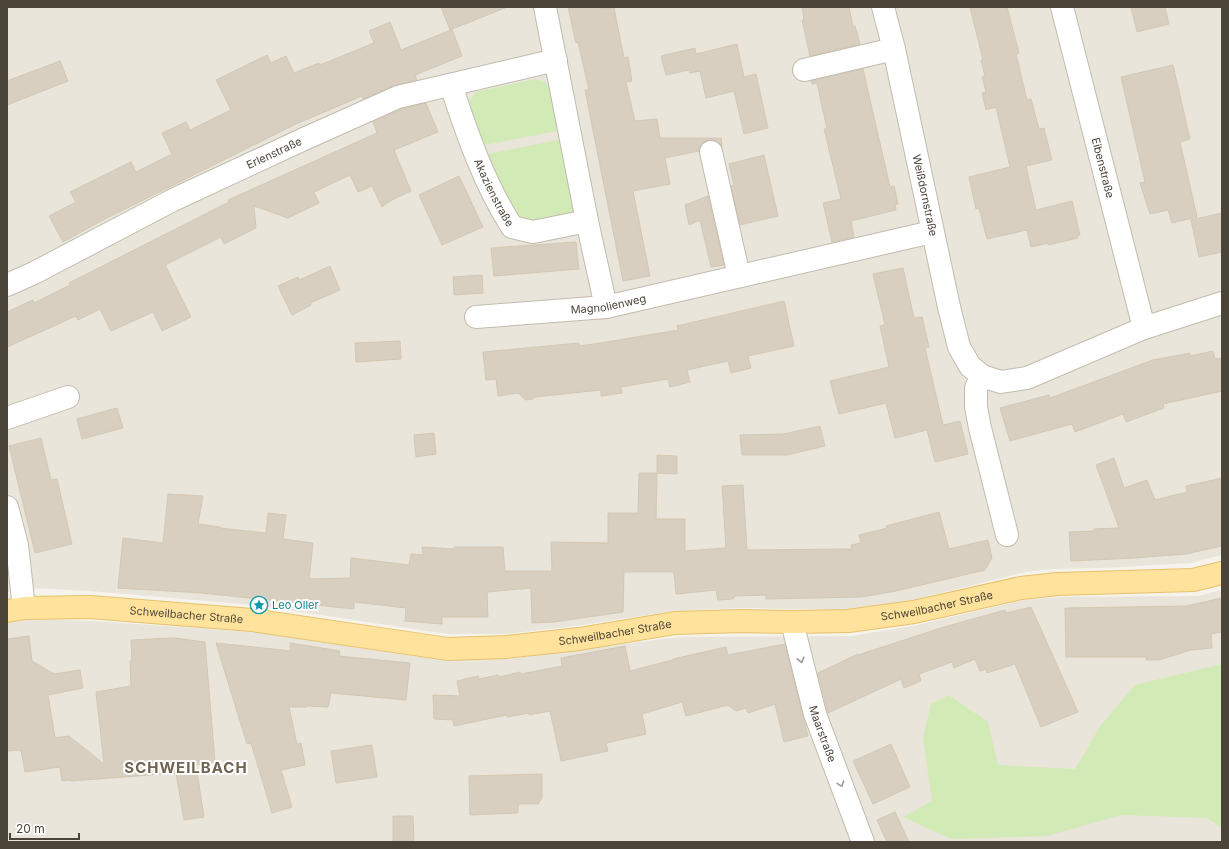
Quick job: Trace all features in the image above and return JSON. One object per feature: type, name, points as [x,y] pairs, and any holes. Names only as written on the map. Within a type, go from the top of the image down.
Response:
[{"type":"main road","name":"Schweilbacher Straße","points":[[16,610],[90,607],[252,620],[448,649],[513,647],[579,639],[676,623],[742,621],[848,621],[914,612],[1021,588],[1057,584],[1193,580],[1222,573]]},
{"type":"street","points":[[545,7],[587,221],[606,307]]},
{"type":"street","name":"Weißdornstraße","points":[[883,7],[894,50],[949,307],[959,347],[970,366],[982,376],[1001,382],[1026,378],[1144,328],[1222,303]]},
{"type":"street","name":"Eibenstraße","points":[[1062,7],[1144,328]]},
{"type":"street","points":[[804,70],[894,50]]},
{"type":"street","name":"Erlenstraße","points":[[7,285],[34,273],[173,200],[398,97],[556,60]]},
{"type":"street","name":"Akazienstraße","points":[[451,85],[465,129],[484,175],[501,210],[512,227],[533,232],[587,221]]},
{"type":"street","points":[[711,152],[739,276]]},
{"type":"street","name":"Magnolienweg","points":[[476,317],[606,307],[932,232]]},
{"type":"street","points":[[982,376],[976,388],[976,407],[1007,535]]},
{"type":"street","points":[[7,418],[68,397]]},
{"type":"street","points":[[7,507],[17,545],[16,610]]},
{"type":"street","name":"Maarstraße","points":[[792,622],[815,714],[863,842]]},
{"type":"shaded area","points":[[7,7],[1222,7],[1222,555],[1190,563],[1055,569],[1026,572],[913,600],[847,610],[742,608],[674,611],[575,626],[506,634],[447,634],[254,605],[90,591],[29,588],[7,592]]},
{"type":"shaded area","points":[[1222,590],[1222,842],[7,842],[7,622],[27,619],[94,621],[252,632],[448,659],[509,659],[678,637],[851,636],[918,625],[1024,600],[1057,597],[1198,596]]},
{"type":"green space","points":[[535,79],[545,82],[549,88],[558,131],[484,145],[468,107],[476,92]]},
{"type":"green space","points":[[562,139],[579,215],[535,223],[516,217],[488,154]]},
{"type":"green space","points":[[1222,664],[1222,828],[1207,818],[1121,815],[1047,836],[951,839],[903,817],[932,801],[923,738],[931,704],[949,695],[988,722],[998,765],[1075,769],[1101,725],[1135,685]]},
{"type":"building","points":[[441,7],[505,8],[452,29],[462,56],[415,75],[417,80],[393,86],[363,99],[362,96],[296,124],[101,221],[63,242],[49,216],[76,202],[70,192],[131,162],[136,172],[172,154],[162,133],[186,122],[190,130],[231,110],[216,80],[267,55],[271,63],[286,56],[294,73],[319,63],[320,65],[374,43],[369,31],[390,22],[401,50],[451,30]]},
{"type":"building","points":[[568,7],[596,7],[597,9],[614,8],[624,58],[628,57],[632,81],[626,82],[635,121],[657,119],[660,138],[721,138],[722,146],[715,140],[708,140],[702,143],[699,151],[665,158],[670,184],[633,191],[650,276],[623,281],[585,90],[589,90]]},
{"type":"building","points":[[802,7],[849,7],[853,27],[855,26],[860,44],[810,56],[802,20],[804,20]]},
{"type":"building","points":[[970,7],[1007,7],[1019,53],[1016,54],[1027,100],[1031,99],[1039,129],[1044,128],[1052,160],[1026,166],[1036,210],[1072,201],[1080,235],[1077,235],[1078,238],[1048,245],[1048,243],[1031,247],[1027,230],[987,239],[979,208],[976,209],[969,177],[1010,167],[996,107],[986,110],[982,93],[986,92],[982,77],[985,76],[981,60],[983,60]]},
{"type":"building","points":[[1131,7],[1165,7],[1169,24],[1137,32]]},
{"type":"building","points":[[737,44],[744,77],[756,74],[768,128],[744,134],[734,91],[706,98],[700,71],[690,73],[689,70],[666,75],[661,56],[695,48],[696,54]]},
{"type":"building","points":[[60,61],[68,81],[7,105],[7,81]]},
{"type":"building","points":[[1173,65],[1190,139],[1180,142],[1197,217],[1172,223],[1168,210],[1150,214],[1140,183],[1145,182],[1121,77]]},
{"type":"building","points":[[863,69],[890,187],[894,186],[898,204],[895,204],[896,210],[851,221],[854,237],[832,242],[823,203],[841,199],[824,129],[827,129],[817,83],[812,84],[811,81]]},
{"type":"building","points":[[426,103],[438,132],[394,150],[411,191],[392,200],[382,207],[372,186],[358,192],[350,175],[314,192],[319,203],[288,218],[254,206],[256,228],[224,244],[221,237],[165,265],[191,317],[162,331],[153,312],[111,331],[100,309],[78,320],[76,316],[7,347],[7,312],[33,300],[34,303],[70,285],[69,283],[229,202],[228,200],[377,133],[373,122],[402,109]]},
{"type":"building","points":[[764,155],[778,216],[740,225],[731,186],[734,185],[729,164]]},
{"type":"building","points":[[459,176],[483,227],[442,245],[419,195]]},
{"type":"building","points":[[708,196],[724,265],[711,267],[700,220],[689,225],[685,205]]},
{"type":"building","points":[[1222,213],[1222,252],[1199,257],[1191,220]]},
{"type":"building","points":[[576,242],[579,269],[494,276],[491,248]]},
{"type":"building","points":[[330,266],[340,290],[310,303],[311,305],[292,315],[278,286],[298,277],[299,280]]},
{"type":"building","points":[[903,268],[914,318],[922,317],[929,347],[925,348],[943,425],[960,421],[968,454],[935,462],[927,430],[895,438],[886,403],[839,414],[830,381],[889,367],[880,326],[885,325],[873,274]]},
{"type":"building","points":[[482,275],[483,293],[454,295],[453,277]]},
{"type":"building","points":[[784,301],[794,346],[748,356],[751,368],[731,373],[728,361],[687,370],[690,382],[670,387],[668,379],[621,387],[622,393],[601,396],[601,390],[535,397],[533,399],[526,400],[518,393],[498,396],[496,379],[486,380],[483,352],[579,343],[579,346],[678,330],[677,326]]},
{"type":"building","points":[[400,341],[401,359],[356,362],[355,343]]},
{"type":"building","points":[[1213,351],[1215,359],[1222,358],[1222,391],[1163,404],[1164,408],[1126,422],[1123,414],[1075,432],[1072,424],[1010,441],[1000,408],[1049,395],[1050,398],[1153,360],[1190,353],[1190,356]]},
{"type":"building","points":[[117,408],[123,428],[82,439],[77,419]]},
{"type":"building","points":[[820,426],[825,446],[787,455],[742,455],[740,435],[784,434]]},
{"type":"building","points":[[434,433],[436,454],[416,457],[414,435]]},
{"type":"building","points":[[41,438],[51,480],[57,479],[72,544],[35,553],[9,446]]},
{"type":"building","points":[[657,455],[677,456],[677,474],[657,473]]},
{"type":"building","points":[[1114,458],[1124,488],[1147,480],[1155,500],[1187,492],[1186,486],[1222,478],[1222,546],[1186,554],[1071,561],[1069,532],[1119,528],[1096,465]]},
{"type":"building","points":[[639,473],[657,473],[656,519],[685,519],[685,551],[726,548],[722,486],[743,485],[747,550],[852,549],[851,545],[861,543],[859,535],[939,512],[949,549],[988,540],[992,558],[985,570],[896,591],[862,597],[766,599],[766,595],[735,596],[733,599],[718,600],[716,590],[676,594],[674,572],[624,572],[623,612],[554,622],[532,623],[531,588],[487,592],[488,617],[442,617],[442,624],[405,621],[406,608],[354,602],[354,609],[202,593],[118,588],[123,538],[163,543],[168,494],[203,496],[198,524],[220,528],[266,533],[268,513],[286,515],[283,539],[313,543],[309,579],[350,578],[351,558],[409,565],[411,554],[423,555],[422,547],[455,549],[454,547],[503,547],[505,571],[552,571],[551,542],[608,543],[608,513],[638,513]]},
{"type":"building","points":[[1222,598],[1222,632],[1211,634],[1212,648],[1191,650],[1159,660],[1146,660],[1146,657],[1066,657],[1065,608],[1186,606]]},
{"type":"building","points":[[1031,607],[1078,712],[1041,727],[1015,664],[987,673],[986,669],[980,671],[975,659],[954,668],[952,662],[919,674],[921,681],[904,688],[901,679],[828,713],[818,673],[858,654],[944,627],[1005,610],[1006,613]]},
{"type":"building","points":[[29,636],[32,661],[54,674],[80,670],[83,688],[48,695],[55,738],[69,736],[104,764],[96,692],[131,686],[131,640],[174,638],[205,642],[215,762],[196,765],[204,817],[184,820],[176,773],[62,781],[60,767],[25,772],[21,750],[7,751],[7,639]]},
{"type":"building","points":[[216,643],[291,651],[290,643],[340,651],[339,656],[410,663],[406,700],[331,693],[328,707],[289,707],[297,744],[301,743],[305,765],[281,770],[292,807],[272,813],[251,743],[247,744]]},
{"type":"building","points":[[785,644],[808,736],[784,742],[775,704],[748,713],[746,708],[736,711],[728,705],[686,716],[682,702],[642,714],[646,734],[606,743],[608,751],[561,761],[550,711],[529,715],[529,713],[507,717],[507,715],[454,726],[453,720],[434,719],[433,695],[460,696],[457,681],[478,676],[479,679],[498,675],[499,677],[520,672],[521,674],[562,666],[561,658],[625,646],[630,671],[673,659],[726,647],[728,655]]},
{"type":"building","points":[[891,744],[910,787],[873,804],[853,761]]},
{"type":"building","points":[[372,745],[377,777],[336,783],[331,751]]},
{"type":"building","points":[[542,774],[542,798],[538,804],[518,804],[518,813],[470,815],[469,776]]},
{"type":"building","points":[[895,812],[909,842],[887,842],[877,820]]},
{"type":"building","points":[[393,816],[413,816],[414,842],[393,842]]},
{"type":"place","name":"Leo Oller","points":[[259,605]]},
{"type":"district","name":"SCHWEILBACH","points":[[186,768]]}]
